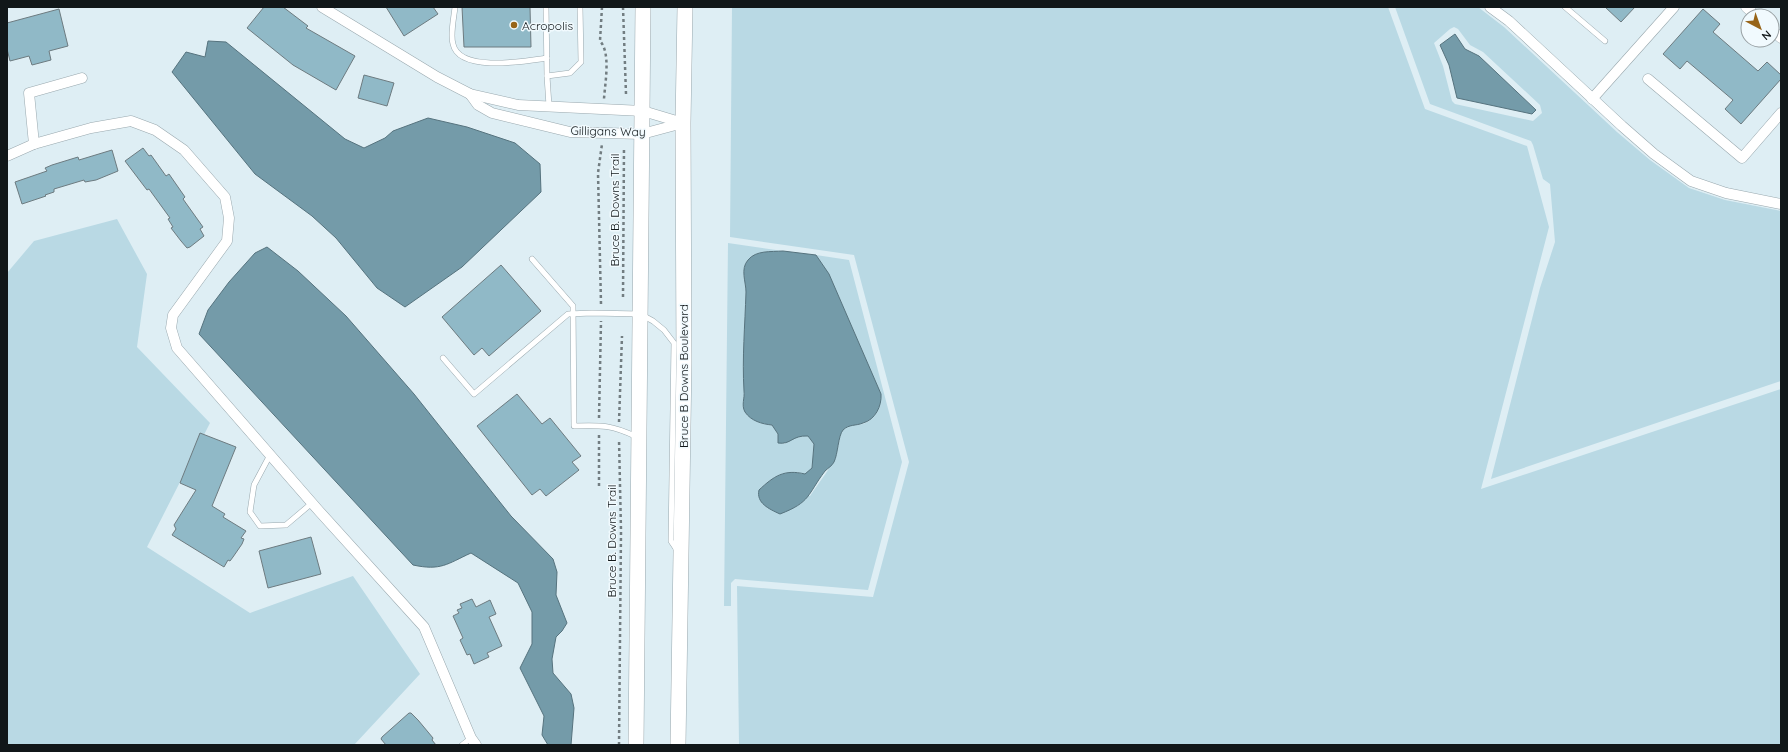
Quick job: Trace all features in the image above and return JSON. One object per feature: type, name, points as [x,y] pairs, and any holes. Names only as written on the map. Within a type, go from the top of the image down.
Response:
[{"type":"main road","points":[[636,745],[638,438],[644,7]]},
{"type":"main road","name":"Bruce B Downs Boulevard","points":[[678,745],[684,362],[683,123],[685,7]]},
{"type":"street","name":"Gilligans Way","points":[[322,7],[437,77],[470,94],[518,105],[643,111],[683,123]]},
{"type":"street","points":[[1490,7],[1509,21],[1592,99],[1654,154],[1691,180],[1726,192],[1781,204]]},
{"type":"street","points":[[1592,99],[1674,7]]},
{"type":"street","points":[[34,144],[29,93],[82,78]]},
{"type":"street","points":[[1648,80],[1742,158],[1781,113]]},
{"type":"street","name":"Gilligans Way","points":[[470,94],[478,105],[492,113],[570,132],[642,134],[683,123]]},
{"type":"street","points":[[7,156],[34,144],[91,128],[131,121],[155,130],[184,150],[225,197],[229,218],[226,241],[173,315],[171,328],[177,348],[312,503],[424,627],[473,742]]},
{"type":"lane","points":[[455,7],[452,44],[461,56],[469,61],[521,62],[547,58]]},
{"type":"lane","points":[[546,7],[549,106]]},
{"type":"lane","points":[[547,76],[570,73],[581,62],[580,7]]},
{"type":"lane","points":[[1565,7],[1605,42]]},
{"type":"lane","points":[[532,259],[573,306],[574,426],[599,425],[619,428],[638,438]]},
{"type":"lane","points":[[444,358],[474,394],[568,314],[640,314],[654,321],[664,330],[674,343],[671,541],[681,555]]},
{"type":"lane","points":[[270,455],[254,485],[250,512],[260,526],[286,525],[312,503]]},
{"type":"lane","points":[[462,745],[473,742]]},
{"type":"path","points":[[602,7],[600,41],[604,46],[606,67],[603,109]]},
{"type":"path","points":[[622,7],[626,94]]},
{"type":"path","points":[[599,486],[601,313],[598,173],[604,133]]},
{"type":"path","name":"Bruce B. Downs Trail","points":[[623,297],[624,147]]},
{"type":"path","name":"Bruce B. Downs Trail","points":[[618,745],[621,531],[619,397],[622,380],[622,336]]},
{"type":"shaded area","points":[[732,7],[1388,7],[1425,109],[1527,146],[1549,227],[1481,489],[1781,389],[1781,745],[739,745],[737,586],[873,597],[909,462],[854,255],[730,237]]},
{"type":"shaded area","points":[[1395,7],[1478,7],[1504,27],[1617,132],[1650,160],[1689,188],[1725,200],[1781,211],[1781,381],[1491,479],[1540,288],[1555,242],[1550,184],[1543,179],[1531,141],[1430,104]],"holes":[[[1454,27],[1458,29],[1470,45],[1483,52],[1540,105],[1542,113],[1533,121],[1455,104],[1452,101],[1443,66],[1434,43],[1450,29]]]},
{"type":"shaded area","points":[[1455,34],[1465,49],[1479,56],[1536,110],[1532,114],[1457,98],[1449,65],[1440,45]]},
{"type":"shaded area","points":[[208,41],[226,42],[345,139],[364,148],[385,138],[393,131],[428,118],[467,127],[515,143],[540,164],[541,192],[462,267],[405,307],[377,288],[336,238],[312,216],[255,174],[172,72],[186,52],[205,57]]},
{"type":"shaded area","points":[[117,219],[147,274],[137,347],[210,423],[147,547],[250,613],[353,576],[420,674],[354,745],[7,745],[7,273],[34,241]]},
{"type":"shaded area","points":[[728,243],[783,251],[759,253],[751,257],[744,267],[746,292],[743,405],[745,412],[750,418],[757,422],[772,425],[784,444],[799,435],[808,436],[814,444],[812,468],[805,474],[785,473],[769,481],[759,490],[810,496],[835,457],[843,430],[850,426],[867,422],[874,416],[879,408],[881,394],[829,274],[816,255],[849,260],[902,462],[868,590],[735,579],[731,583],[731,606],[724,606]]},
{"type":"shaded area","points":[[267,247],[298,271],[346,316],[414,394],[511,516],[553,559],[557,572],[556,595],[567,623],[556,637],[552,659],[553,673],[571,694],[574,708],[571,745],[548,745],[542,735],[544,716],[520,668],[532,644],[532,612],[518,583],[471,553],[437,567],[413,565],[199,334],[208,310],[229,282],[255,253]]},
{"type":"shaded area","points":[[783,251],[816,255],[829,274],[881,394],[881,399],[877,412],[871,419],[843,430],[840,436],[834,462],[825,471],[807,497],[798,506],[780,514],[768,508],[761,502],[759,499],[759,490],[775,477],[785,473],[791,472],[805,474],[812,468],[814,444],[808,436],[798,437],[786,443],[778,443],[778,434],[772,425],[761,423],[747,415],[743,404],[743,354],[746,292],[744,267],[751,257],[759,253]]},
{"type":"building","points":[[264,7],[283,7],[308,26],[306,28],[355,56],[336,90],[293,65],[247,28]]},
{"type":"building","points":[[386,7],[433,7],[438,14],[404,36]]},
{"type":"building","points":[[462,7],[530,7],[531,47],[464,47]]},
{"type":"building","points":[[1605,7],[1635,7],[1621,22]]},
{"type":"building","points":[[59,9],[68,46],[49,51],[51,60],[32,65],[29,56],[10,61],[7,49],[7,23]]},
{"type":"building","points":[[1703,9],[1720,24],[1713,32],[1758,71],[1767,62],[1781,75],[1781,79],[1741,124],[1725,109],[1733,100],[1687,61],[1680,69],[1663,54]]},
{"type":"building","points":[[364,75],[394,83],[387,106],[358,98]]},
{"type":"building","points":[[143,148],[149,156],[151,155],[166,176],[169,174],[185,197],[183,199],[203,227],[200,229],[204,236],[190,247],[187,248],[171,228],[173,227],[168,219],[170,218],[149,189],[147,190],[125,161]]},
{"type":"building","points":[[112,150],[118,171],[96,180],[85,182],[84,180],[54,189],[54,192],[45,195],[46,196],[22,204],[15,182],[47,171],[45,168],[52,165],[78,157],[79,160]]},
{"type":"building","points":[[501,265],[541,311],[489,356],[482,348],[474,355],[442,317]]},
{"type":"building","points":[[517,394],[542,424],[550,418],[581,456],[572,462],[579,470],[546,496],[540,489],[532,495],[477,426]]},
{"type":"building","points":[[200,433],[236,447],[212,506],[225,514],[223,517],[246,531],[241,538],[244,539],[242,544],[224,567],[172,535],[176,529],[174,525],[196,490],[180,483]]},
{"type":"building","points":[[311,537],[321,574],[268,588],[259,551]]},
{"type":"building","points":[[472,599],[476,607],[490,600],[496,614],[489,617],[502,646],[487,653],[489,657],[474,664],[470,654],[467,655],[460,640],[463,638],[453,616],[459,613],[457,610],[462,608],[460,604]]},
{"type":"building","points":[[409,713],[411,713],[418,720],[433,738],[432,740],[436,745],[386,745],[381,739],[382,737]]},
{"type":"place","name":"Acropolis","points":[[514,25]]}]
